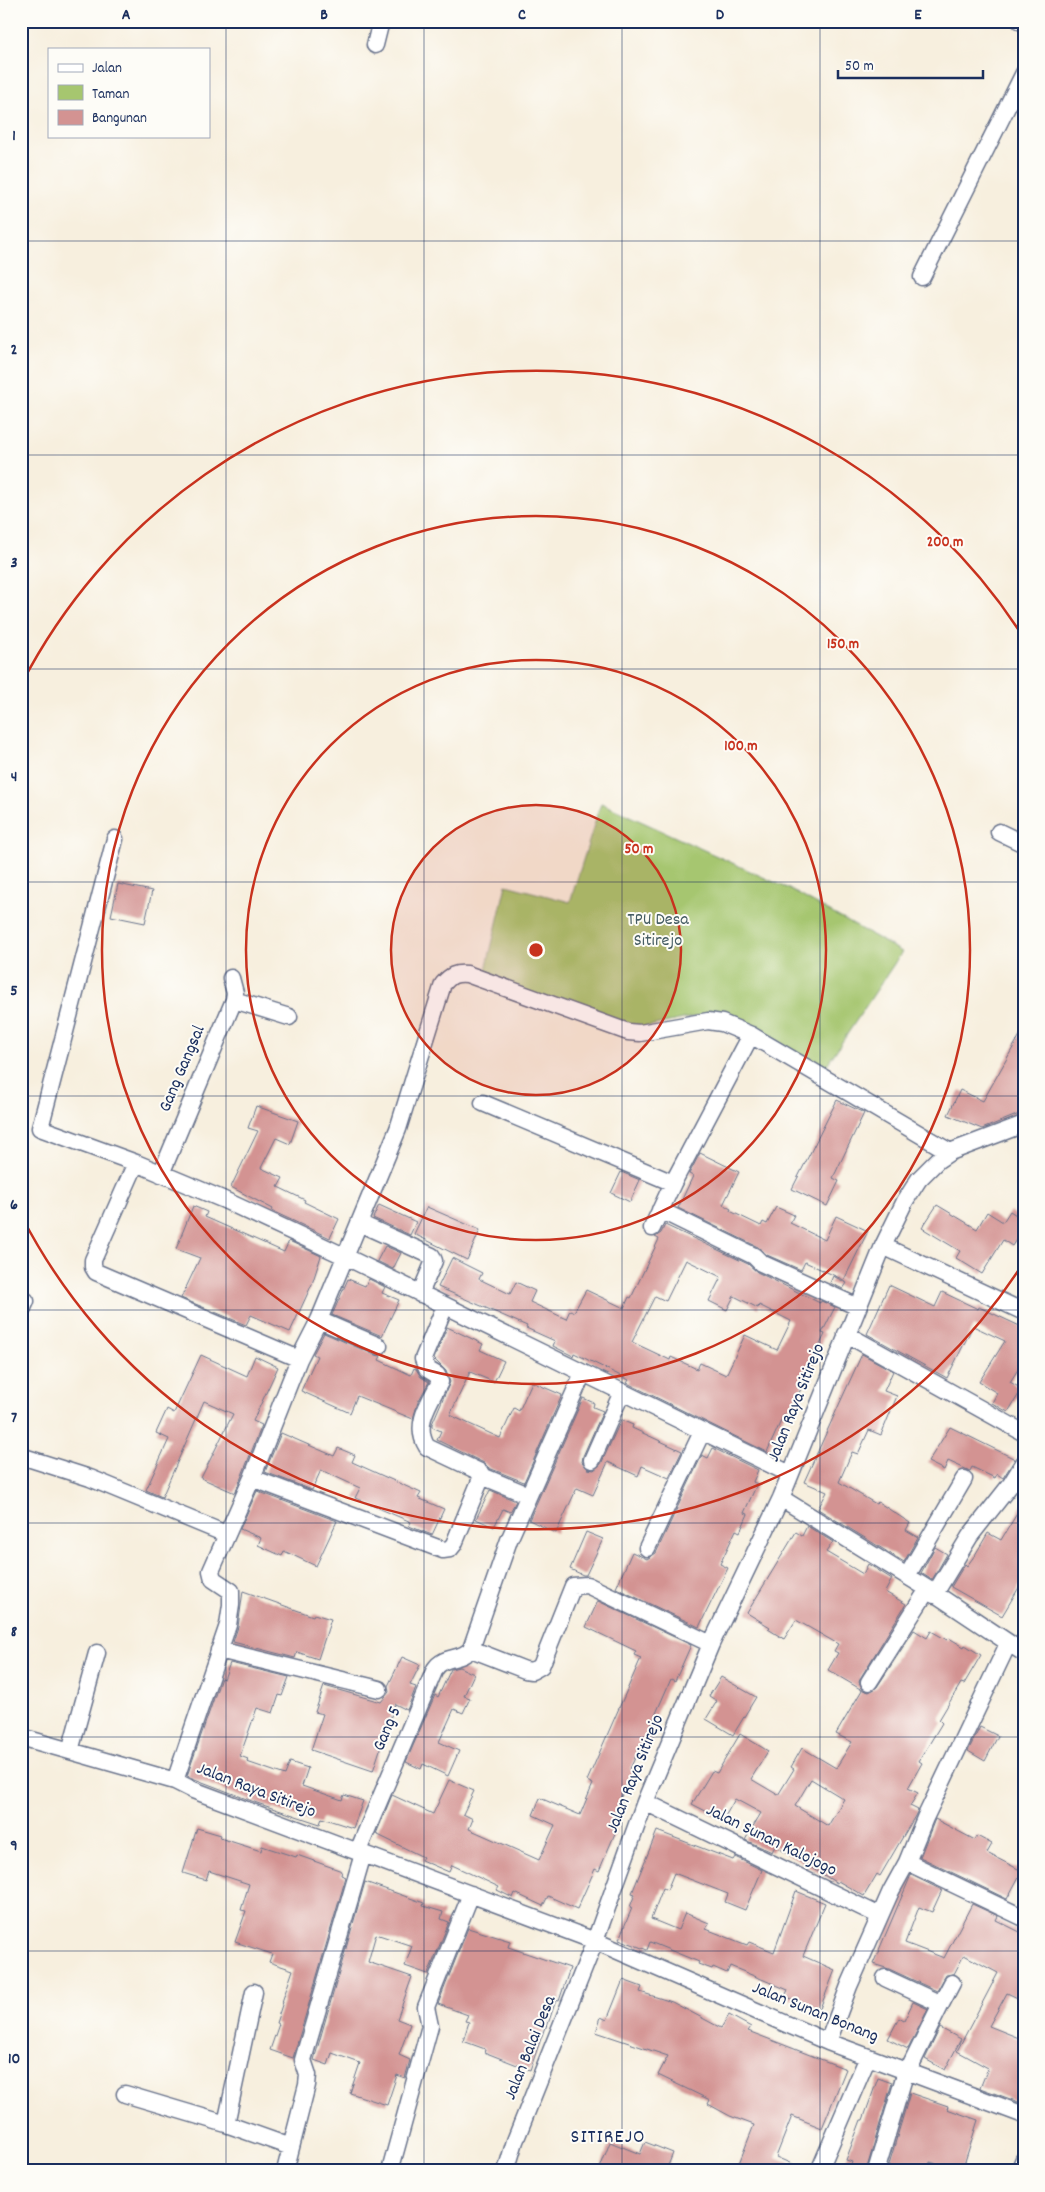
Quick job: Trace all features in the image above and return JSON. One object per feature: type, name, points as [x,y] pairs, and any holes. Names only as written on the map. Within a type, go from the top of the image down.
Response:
[{"type":"street","points":[[376,45],[381,21]]},
{"type":"street","points":[[1020,21],[1024,23]]},
{"type":"street","points":[[922,277],[1024,73]]},
{"type":"street","points":[[999,832],[1024,844]]},
{"type":"street","points":[[115,839],[40,1128],[136,1163],[222,1199],[344,1256],[790,1474]]},
{"type":"street","points":[[175,1782],[228,1626],[231,1596],[228,1588],[213,1579],[211,1571],[252,1478],[299,1359],[319,1320],[398,1129],[444,984],[450,976],[456,973],[467,974],[628,1032],[640,1033],[708,1020],[722,1023],[750,1035],[950,1152]]},
{"type":"street","points":[[230,978],[235,993],[234,1000],[289,1017]]},
{"type":"street","name":"Gang Gangsal","points":[[161,1174],[234,1000]]},
{"type":"street","points":[[652,1228],[673,1183],[750,1035]]},
{"type":"street","points":[[483,1103],[673,1183]]},
{"type":"street","name":"Jalan Raya Sitirejo","points":[[21,1737],[175,1782],[595,1941],[645,1802],[711,1644],[781,1498],[846,1334],[883,1246],[905,1201],[919,1179],[938,1160],[950,1152],[1024,1124]]},
{"type":"street","points":[[136,1163],[93,1260],[93,1268],[96,1272],[299,1359]]},
{"type":"street","points":[[660,1210],[754,1256],[761,1263],[858,1307]]},
{"type":"street","points":[[360,1223],[408,1244],[434,1258],[420,1294]]},
{"type":"street","points":[[883,1246],[1024,1312]]},
{"type":"street","points":[[445,1306],[423,1359],[426,1369],[437,1375],[440,1382],[421,1420],[420,1434],[427,1447],[480,1472],[482,1476],[528,1495]]},
{"type":"street","points":[[319,1320],[379,1346]]},
{"type":"street","points":[[846,1334],[1024,1433]]},
{"type":"street","points":[[583,1374],[509,1540],[472,1645],[526,1670],[537,1669],[541,1666],[573,1586],[580,1584],[587,1585],[711,1644]]},
{"type":"street","points":[[592,1460],[622,1392]]},
{"type":"street","points":[[647,1548],[702,1432]]},
{"type":"street","points":[[21,1456],[90,1478],[226,1534]]},
{"type":"street","points":[[869,1682],[970,1536],[1011,1484],[1024,1464]]},
{"type":"street","points":[[252,1478],[443,1550],[450,1549],[454,1544],[482,1476]]},
{"type":"street","points":[[907,1576],[964,1479]]},
{"type":"street","points":[[781,1498],[1018,1647],[924,1818],[907,1862],[891,1891],[849,1986],[828,2042]]},
{"type":"street","name":"Gang 5","points":[[285,2171],[307,2085],[308,2076],[303,2060],[360,1852],[435,1669],[444,1660],[460,1658],[472,1645]]},
{"type":"street","points":[[219,1650],[379,1689]]},
{"type":"street","points":[[70,1751],[97,1653]]},
{"type":"street","name":"Jalan Sunan Kalojogo","points":[[645,1802],[880,1916]]},
{"type":"street","points":[[907,1862],[1024,1918]]},
{"type":"street","points":[[390,2171],[430,2026],[426,2007],[471,1894]]},
{"type":"street","name":"Jalan Sunan Bonang","points":[[595,1941],[828,2042],[1024,2115]]},
{"type":"street","name":"Jalan Balai Desa","points":[[507,2170],[515,2141],[595,1941]]},
{"type":"street","points":[[885,1978],[941,2004]]},
{"type":"street","points":[[876,2171],[907,2071],[952,1983]]},
{"type":"street","points":[[226,2124],[254,1992]]},
{"type":"street","points":[[819,2171],[868,2056]]},
{"type":"street","points":[[125,2094],[226,2124],[291,2146]]},
{"type":"street","points":[[1019,2171],[1024,2159]]},
{"type":"green space","name":"TPU Desa Sitirejo","points":[[601,803],[787,888],[902,952],[824,1069],[728,1013],[713,1013],[640,1028],[484,978],[506,885],[570,902]]},
{"type":"building","points":[[118,884],[152,891],[145,923],[111,916]]},
{"type":"building","points":[[1024,1028],[1024,1112],[982,1129],[948,1115],[960,1090],[983,1101]]},
{"type":"building","points":[[837,1100],[864,1113],[833,1178],[839,1181],[827,1206],[792,1189]]},
{"type":"building","points":[[256,1106],[298,1121],[290,1144],[276,1138],[261,1168],[283,1178],[278,1187],[339,1219],[330,1238],[272,1211],[273,1209],[231,1187],[258,1131],[248,1128]]},
{"type":"building","points":[[700,1153],[739,1172],[723,1205],[731,1209],[730,1211],[761,1226],[763,1222],[767,1224],[776,1207],[794,1215],[790,1223],[825,1240],[836,1216],[868,1231],[844,1280],[805,1262],[801,1270],[767,1255],[758,1247],[678,1208],[693,1176],[689,1174]]},
{"type":"building","points":[[621,1172],[640,1180],[630,1202],[611,1193]]},
{"type":"building","points":[[379,1205],[416,1222],[410,1235],[373,1218]]},
{"type":"building","points":[[937,1205],[977,1229],[987,1212],[1003,1222],[1010,1211],[1024,1220],[1024,1227],[1012,1246],[1003,1240],[982,1274],[956,1258],[960,1251],[922,1228]]},
{"type":"building","points":[[193,1206],[207,1212],[205,1217],[284,1252],[289,1241],[321,1256],[312,1284],[290,1332],[251,1315],[246,1325],[181,1298],[200,1258],[176,1249]]},
{"type":"building","points":[[427,1207],[480,1230],[467,1260],[414,1234]]},
{"type":"building","points":[[665,1225],[748,1264],[757,1272],[820,1303],[821,1301],[835,1307],[822,1333],[825,1334],[818,1349],[820,1350],[787,1415],[784,1414],[767,1452],[627,1383],[629,1380],[574,1353],[573,1356],[553,1346],[555,1341],[526,1328],[527,1326],[438,1287],[452,1258],[482,1273],[479,1279],[510,1294],[516,1282],[535,1291],[530,1302],[566,1319],[570,1310],[574,1312],[586,1290],[624,1308],[629,1297],[631,1298],[659,1239],[655,1237],[661,1233]],"holes":[[[686,1260],[721,1277],[709,1301],[727,1310],[734,1296],[758,1308],[759,1305],[791,1321],[777,1350],[745,1335],[726,1375],[700,1363],[697,1369],[671,1357],[670,1360],[632,1342],[655,1296],[666,1301]]]},
{"type":"building","points":[[385,1246],[401,1253],[393,1269],[377,1261]]},
{"type":"building","points":[[833,1276],[847,1283],[843,1289],[830,1283]]},
{"type":"building","points":[[348,1279],[365,1286],[369,1279],[385,1287],[382,1293],[399,1300],[382,1336],[332,1315]]},
{"type":"building","points":[[889,1285],[935,1307],[942,1292],[1024,1328],[1024,1360],[1010,1382],[1022,1389],[1008,1412],[992,1403],[997,1393],[979,1382],[1005,1341],[973,1326],[947,1378],[867,1334]]},
{"type":"building","points":[[447,1327],[483,1344],[480,1350],[504,1361],[494,1382],[470,1372],[450,1415],[500,1438],[514,1408],[519,1411],[532,1382],[562,1395],[524,1482],[489,1468],[484,1463],[437,1440],[441,1431],[432,1427],[432,1424],[450,1382],[446,1371],[434,1359]]},
{"type":"building","points":[[324,1333],[381,1356],[379,1360],[411,1375],[414,1368],[416,1369],[421,1377],[429,1382],[418,1402],[413,1419],[357,1396],[350,1413],[301,1391],[317,1356],[313,1354]]},
{"type":"building","points":[[862,1354],[893,1371],[884,1391],[897,1396],[881,1435],[869,1430],[858,1454],[852,1452],[839,1482],[876,1504],[878,1502],[910,1523],[906,1530],[918,1537],[904,1562],[818,1509],[827,1492],[804,1482]]},
{"type":"building","points":[[201,1355],[247,1376],[255,1356],[278,1367],[253,1421],[262,1425],[235,1493],[201,1478],[233,1414],[204,1401],[162,1497],[146,1490],[169,1439],[156,1433],[167,1409],[174,1413]]},
{"type":"building","points":[[583,1398],[594,1403],[593,1407],[603,1411],[583,1456],[582,1462],[588,1469],[594,1470],[601,1464],[621,1420],[633,1425],[632,1428],[682,1451],[669,1478],[642,1466],[638,1476],[608,1462],[593,1495],[577,1488],[556,1533],[529,1520]]},
{"type":"building","points":[[950,1427],[1015,1459],[1003,1478],[997,1474],[995,1478],[972,1467],[970,1471],[948,1461],[944,1470],[928,1462]]},
{"type":"building","points":[[281,1433],[334,1456],[338,1448],[355,1455],[352,1462],[421,1493],[418,1498],[444,1509],[432,1535],[409,1526],[411,1522],[355,1498],[360,1488],[321,1470],[312,1490],[265,1472]]},
{"type":"building","points":[[713,1448],[758,1470],[753,1482],[757,1484],[744,1513],[748,1514],[740,1532],[736,1530],[720,1564],[728,1568],[699,1627],[616,1588],[632,1552],[647,1559],[656,1553],[702,1455],[708,1458]]},
{"type":"building","points":[[490,1490],[516,1501],[510,1512],[503,1509],[494,1527],[476,1519]]},
{"type":"building","points":[[257,1491],[337,1521],[316,1566],[284,1551],[282,1556],[258,1545],[261,1538],[240,1529]]},
{"type":"building","points":[[1024,1502],[1024,1579],[1002,1616],[951,1587],[965,1564],[967,1566],[975,1555],[988,1533],[1001,1540]]},
{"type":"building","points":[[807,1526],[833,1542],[826,1552],[863,1574],[868,1564],[892,1579],[885,1592],[906,1604],[861,1677],[859,1682],[863,1690],[869,1692],[877,1687],[914,1630],[927,1638],[931,1631],[947,1640],[949,1638],[964,1647],[965,1645],[981,1655],[964,1684],[961,1683],[939,1720],[942,1723],[919,1761],[922,1763],[908,1788],[918,1793],[910,1806],[918,1810],[880,1876],[877,1874],[864,1896],[838,1881],[837,1883],[775,1846],[772,1852],[745,1840],[761,1813],[735,1799],[723,1820],[692,1804],[712,1771],[717,1773],[740,1734],[768,1751],[751,1779],[778,1795],[794,1769],[791,1767],[802,1748],[836,1768],[852,1742],[836,1734],[862,1690],[828,1670],[838,1653],[834,1651],[838,1644],[796,1620],[784,1639],[768,1629],[770,1627],[747,1613],[796,1532],[802,1536]],"holes":[[[811,1779],[844,1799],[828,1826],[795,1806]]]},
{"type":"building","points":[[586,1532],[603,1539],[586,1575],[583,1575],[570,1569]]},
{"type":"building","points":[[935,1547],[947,1554],[932,1580],[921,1573]]},
{"type":"building","points":[[243,1591],[313,1616],[314,1614],[331,1619],[318,1659],[297,1652],[295,1658],[233,1642],[238,1627]]},
{"type":"building","points":[[598,1601],[691,1645],[675,1681],[671,1679],[650,1727],[656,1730],[649,1745],[642,1742],[630,1769],[633,1771],[619,1801],[625,1803],[613,1830],[616,1831],[599,1871],[595,1869],[577,1909],[548,1896],[543,1906],[515,1893],[513,1898],[497,1890],[499,1887],[452,1865],[449,1872],[421,1860],[423,1857],[376,1834],[392,1795],[433,1814],[449,1780],[474,1791],[463,1814],[473,1819],[469,1829],[539,1860],[555,1825],[533,1815],[540,1798],[580,1815],[593,1784],[587,1781],[641,1658],[634,1655],[636,1651],[586,1627]]},
{"type":"building","points":[[402,1657],[420,1665],[410,1685],[416,1687],[407,1710],[395,1704],[373,1771],[311,1750],[323,1714],[315,1712],[324,1686],[381,1702],[389,1692],[388,1686]]},
{"type":"building","points":[[230,1663],[289,1677],[282,1696],[279,1695],[273,1713],[257,1708],[240,1756],[248,1759],[247,1762],[285,1775],[290,1762],[308,1768],[302,1786],[342,1800],[344,1795],[363,1801],[353,1828],[322,1818],[320,1824],[257,1803],[187,1776],[221,1678],[224,1679]]},
{"type":"building","points":[[459,1667],[474,1674],[464,1696],[470,1698],[463,1713],[454,1709],[439,1742],[459,1751],[448,1776],[423,1764],[421,1769],[406,1762],[435,1695],[438,1697],[451,1669]]},
{"type":"building","points":[[721,1677],[756,1697],[733,1735],[706,1719],[717,1701],[709,1696]]},
{"type":"building","points":[[980,1727],[998,1736],[985,1761],[968,1751]]},
{"type":"building","points":[[935,1819],[975,1840],[977,1836],[992,1844],[987,1853],[1022,1871],[1007,1899],[920,1857]]},
{"type":"building","points":[[197,1828],[221,1835],[220,1838],[261,1851],[262,1846],[296,1857],[297,1855],[342,1871],[341,1875],[346,1877],[293,2058],[270,2050],[279,2024],[276,2023],[282,2002],[293,1970],[269,1962],[272,1954],[235,1942],[246,1911],[241,1910],[249,1884],[209,1871],[206,1880],[183,1873]]},
{"type":"building","points":[[657,1831],[733,1860],[735,1857],[762,1870],[745,1910],[725,1902],[728,1894],[674,1873],[667,1890],[663,1888],[651,1919],[678,1930],[685,1913],[709,1923],[706,1929],[747,1945],[749,1942],[774,1952],[796,1891],[825,1903],[803,1956],[835,1970],[819,2011],[785,1996],[788,1990],[730,1966],[727,1973],[713,1967],[712,1969],[698,1964],[699,1962],[650,1942],[647,1950],[619,1939],[632,1908],[630,1907],[635,1894],[632,1893]]},
{"type":"building","points":[[911,1875],[942,1890],[932,1912],[919,1907],[905,1943],[944,1958],[972,1904],[998,1916],[996,1920],[1024,1934],[1024,2001],[1007,1993],[989,2026],[1024,2040],[1024,2104],[980,2088],[988,2068],[957,2051],[998,1973],[964,1955],[954,1974],[946,1975],[937,1991],[889,1969],[873,1964]]},
{"type":"building","points":[[365,1882],[424,1903],[423,1906],[443,1912],[441,1919],[449,1922],[428,1974],[405,1966],[412,1946],[376,1934],[368,1962],[412,1977],[397,2019],[410,2024],[399,2055],[410,2060],[405,2078],[397,2075],[387,2105],[350,2093],[360,2063],[332,2053],[328,2065],[314,2060]]},
{"type":"building","points":[[468,1928],[510,1941],[508,1947],[570,1968],[559,2001],[556,2000],[530,2070],[484,2052],[485,2049],[463,2041],[469,2022],[465,2021],[468,2015],[438,2004]]},
{"type":"building","points":[[623,1980],[642,1987],[640,1992],[672,2002],[721,2028],[729,2015],[751,2027],[748,2031],[846,2069],[822,2128],[792,2116],[776,2157],[808,2171],[736,2171],[754,2125],[730,2116],[708,2104],[710,2100],[658,2075],[668,2056],[596,2032],[601,2017],[607,2020]]},
{"type":"building","points":[[913,2002],[928,2009],[908,2049],[888,2039],[899,2018],[904,2021]]},
{"type":"building","points":[[940,2028],[961,2039],[945,2070],[925,2059]]},
{"type":"building","points":[[878,2078],[892,2083],[866,2171],[849,2171],[852,2162],[846,2160]]},
{"type":"building","points":[[910,2093],[948,2106],[947,2109],[978,2120],[962,2171],[930,2162],[929,2171],[887,2171]]},
{"type":"building","points":[[610,2142],[640,2154],[645,2142],[673,2153],[666,2171],[599,2171]]},
{"type":"district","name":"SITIREJO","points":[[608,2138]]}]
